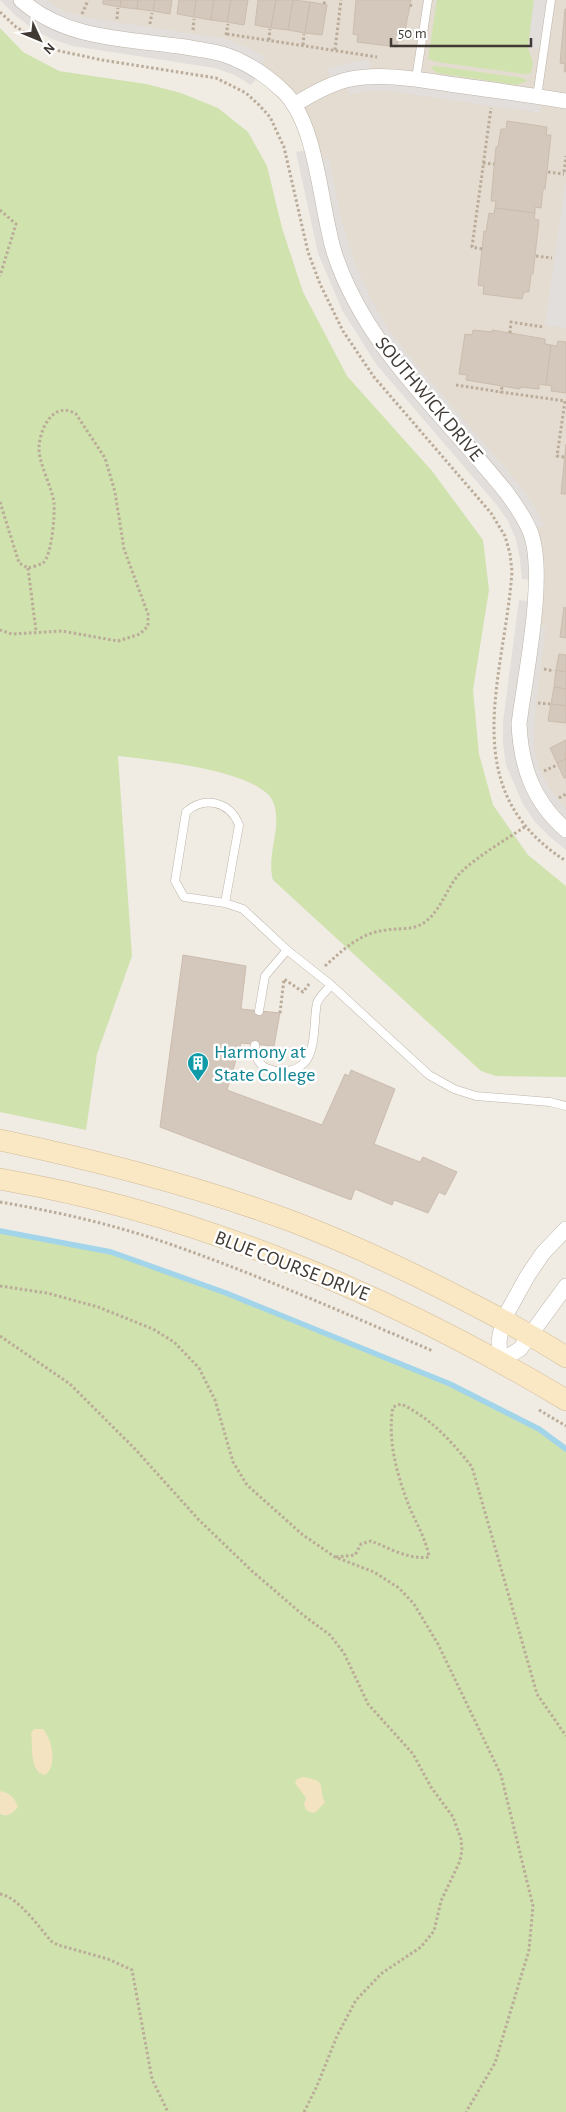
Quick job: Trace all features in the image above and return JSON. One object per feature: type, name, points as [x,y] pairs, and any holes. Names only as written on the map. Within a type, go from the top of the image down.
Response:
[{"type":"main road","name":"BLUE COURSE DRIVE","points":[[0,1140],[75,1156],[142,1174],[232,1200],[293,1222],[357,1248],[419,1277],[503,1320],[566,1356]]},
{"type":"main road","name":"BLUE COURSE DRIVE","points":[[0,1179],[113,1205],[181,1224],[245,1246],[402,1310],[500,1361],[566,1400]]},
{"type":"street","name":"SOUTHWICK DRIVE","points":[[21,0],[33,11],[50,22],[71,30],[196,49],[238,60],[262,74],[284,92],[294,105],[302,120],[310,143],[335,253],[353,300],[366,323],[398,368],[506,492],[519,510],[530,532],[535,554],[536,580],[519,724],[520,748],[526,774],[540,801],[566,830]]},
{"type":"street","points":[[294,105],[326,87],[346,80],[382,76],[416,79],[566,101]]},
{"type":"street","points":[[566,1229],[543,1253],[528,1275],[503,1320],[499,1341],[500,1361],[520,1349],[566,1286]]},
{"type":"lane","points":[[416,79],[428,0]]},
{"type":"lane","points":[[537,97],[551,0]]},
{"type":"lane","points":[[224,903],[239,825],[235,814],[224,806],[204,802],[194,804],[186,812],[175,881],[184,897],[224,903],[243,909],[287,950],[331,985],[429,1075],[454,1089],[476,1096],[550,1102],[566,1106]]},
{"type":"lane","points":[[259,1011],[265,976],[287,950]]},
{"type":"lane","points":[[255,1045],[257,1059],[264,1067],[280,1072],[296,1070],[306,1062],[312,1050],[318,1001],[331,985]]},
{"type":"path","points":[[82,14],[88,0]]},
{"type":"path","points":[[335,50],[341,0]]},
{"type":"path","points":[[117,20],[118,8]]},
{"type":"path","points":[[0,12],[16,28],[55,50],[93,59],[216,78],[246,93],[270,117],[284,147],[308,252],[327,300],[343,331],[374,377],[486,507],[500,526],[504,536],[510,554],[512,571],[493,715],[495,757],[500,778],[507,795],[526,826],[552,852],[566,861]]},
{"type":"path","points":[[150,24],[152,13]]},
{"type":"path","points":[[193,30],[194,19]]},
{"type":"path","points":[[228,24],[227,35],[377,57]]},
{"type":"path","points":[[269,40],[270,29]]},
{"type":"path","points":[[303,45],[304,34]]},
{"type":"path","points":[[482,248],[472,247],[491,108]]},
{"type":"path","points":[[548,172],[564,173],[566,156]]},
{"type":"path","points":[[483,163],[494,164]]},
{"type":"path","points":[[0,210],[16,224],[0,276]]},
{"type":"path","points":[[536,256],[552,258]]},
{"type":"path","points":[[510,333],[511,322],[542,327]]},
{"type":"path","points":[[456,385],[565,402],[557,456],[564,457]]},
{"type":"path","points":[[501,392],[502,387]]},
{"type":"path","points":[[0,502],[18,563],[28,568],[42,563],[48,554],[52,538],[54,503],[39,448],[44,425],[54,412],[62,409],[71,410],[87,428],[105,458],[115,492],[124,549],[148,614],[148,626],[140,634],[118,641],[62,631],[36,631],[12,634],[0,630]]},
{"type":"path","points":[[28,568],[36,631]]},
{"type":"path","points":[[543,669],[554,671]]},
{"type":"path","points":[[538,703],[550,704]]},
{"type":"path","points":[[544,772],[557,765]]},
{"type":"path","points":[[559,798],[566,794]]},
{"type":"path","points":[[280,1013],[284,979],[303,992],[316,974],[354,941],[367,934],[409,928],[422,924],[434,913],[459,875],[474,861],[526,826]]},
{"type":"path","points":[[0,1202],[81,1219],[157,1240],[303,1294],[442,1355]]},
{"type":"path","points":[[0,1286],[47,1293],[98,1307],[153,1329],[174,1342],[199,1368],[215,1400],[233,1462],[247,1485],[303,1535],[335,1557],[374,1572],[399,1588],[414,1604],[438,1644],[501,1775],[533,1906],[529,1950],[495,2063],[466,2112]]},
{"type":"path","points":[[0,1336],[70,1384],[136,1450],[199,1520],[252,1571],[302,1615],[330,1635],[344,1653],[368,1704],[413,1754],[431,1787],[453,1817],[461,1839],[462,1850],[458,1868],[441,1902],[434,1931],[422,1947],[382,1973],[356,2000],[337,2036],[317,2086],[304,2112]]},
{"type":"path","points":[[335,1557],[355,1555],[361,1544],[371,1541],[403,1554],[420,1558],[429,1557],[408,1504],[394,1454],[390,1422],[393,1406],[402,1404],[419,1412],[449,1440],[472,1467],[537,1694],[566,1736]]},
{"type":"path","points":[[532,1406],[566,1426]]},
{"type":"path","points":[[0,1894],[5,1895],[16,1903],[50,1941],[108,1959],[132,1970],[152,2079],[168,2112]]},
{"type":"shaded area","points":[[0,0],[46,0],[64,11],[83,17],[226,39],[266,57],[257,71],[261,73],[251,85],[235,75],[215,68],[73,46],[52,39],[33,29]]},
{"type":"shaded area","points":[[21,0],[566,0],[566,830],[526,774],[535,554],[382,346],[310,143],[284,92],[196,49]]},
{"type":"shaded area","points":[[534,0],[551,0],[544,50],[528,48]]},
{"type":"shaded area","points":[[369,60],[371,76],[543,97],[540,113],[389,91],[369,91],[349,95],[346,80],[334,84],[327,69]]},
{"type":"shaded area","points":[[311,149],[314,161],[329,158],[341,218],[353,258],[369,295],[389,331],[522,488],[544,525],[530,532],[536,580],[522,579],[516,539],[508,521],[496,504],[376,364],[342,310],[318,253],[296,152]]},
{"type":"shaded area","points":[[566,179],[566,328],[545,325]]},
{"type":"shaded area","points":[[519,600],[534,602],[532,625],[546,627],[535,709],[534,750],[540,770],[549,788],[566,810],[566,850],[535,822],[523,804],[506,765],[503,722]]},
{"type":"green space","points":[[437,0],[534,0],[528,48],[533,63],[531,73],[524,74],[437,62],[428,59]]},
{"type":"green space","points":[[0,28],[23,52],[59,71],[146,84],[181,93],[218,108],[248,132],[267,166],[282,228],[303,292],[347,376],[432,471],[483,540],[489,590],[473,690],[479,754],[493,805],[528,855],[566,886],[566,1077],[496,1076],[481,1071],[273,880],[271,861],[276,813],[274,804],[266,792],[229,775],[179,764],[118,756],[132,956],[97,1054],[86,1130],[0,1112]]},
{"type":"green space","points":[[436,66],[523,78],[527,81],[516,85],[437,73],[430,67]]},
{"type":"green space","points":[[0,1231],[111,1252],[226,1293],[450,1384],[539,1429],[566,1449],[566,2112],[0,2112]]},
{"type":"sand","points":[[34,1729],[43,1729],[51,1746],[51,1765],[45,1775],[36,1769],[34,1764],[31,1733]]},
{"type":"sand","points":[[303,1777],[316,1780],[321,1785],[325,1802],[316,1812],[312,1813],[306,1810],[304,1804],[306,1798],[295,1783],[297,1779]]},
{"type":"sand","points":[[0,1791],[12,1796],[18,1807],[8,1815],[0,1814]]},
{"type":"building","points":[[103,0],[121,0],[120,7],[103,4]]},
{"type":"building","points":[[121,0],[138,0],[137,9],[120,7]]},
{"type":"building","points":[[138,0],[155,0],[153,11],[137,9]]},
{"type":"building","points":[[155,0],[172,0],[170,14],[153,11]]},
{"type":"building","points":[[179,0],[196,0],[194,17],[177,14]]},
{"type":"building","points":[[196,0],[214,0],[211,20],[194,17]]},
{"type":"building","points":[[214,0],[231,0],[227,22],[211,20]]},
{"type":"building","points":[[231,0],[248,0],[244,25],[227,22]]},
{"type":"building","points":[[258,0],[276,0],[271,28],[255,25]]},
{"type":"building","points":[[276,0],[293,0],[288,30],[271,28]]},
{"type":"building","points":[[293,0],[310,2],[305,33],[288,30]]},
{"type":"building","points":[[356,0],[411,0],[403,41],[398,40],[397,47],[357,42],[358,35],[353,34]]},
{"type":"building","points":[[310,2],[327,5],[322,35],[305,33]]},
{"type":"building","points":[[565,9],[566,72],[564,71],[565,64],[560,63]]},
{"type":"building","points":[[507,121],[547,127],[546,135],[551,135],[545,189],[543,189],[541,208],[535,207],[535,213],[495,208],[496,201],[491,201],[496,147],[498,147],[501,129],[506,129]]},
{"type":"building","points":[[495,208],[535,213],[534,219],[539,220],[533,274],[531,274],[529,292],[524,292],[522,299],[483,294],[484,286],[478,285],[484,231],[486,232],[489,213],[494,214]]},
{"type":"building","points":[[473,330],[492,332],[492,330],[545,339],[545,344],[551,345],[546,385],[539,384],[539,389],[520,387],[520,389],[466,380],[467,375],[459,374],[465,334],[472,335]]},
{"type":"building","points":[[558,341],[566,342],[566,393],[551,391],[552,386],[546,385],[551,345],[557,346]]},
{"type":"building","points":[[566,444],[566,494],[561,494]]},
{"type":"building","points":[[564,607],[566,608],[566,638],[560,637]]},
{"type":"building","points":[[559,654],[566,655],[566,672],[556,670]]},
{"type":"building","points":[[556,670],[566,672],[566,689],[554,687]]},
{"type":"building","points":[[554,687],[566,689],[566,706],[551,704]]},
{"type":"building","points":[[551,704],[566,706],[566,723],[548,721]]},
{"type":"building","points":[[566,740],[566,759],[557,763],[550,748]]},
{"type":"building","points":[[566,759],[566,778],[564,778],[557,763]]},
{"type":"building","name":"Harmony at State College","points":[[183,955],[246,966],[241,1009],[280,1013],[274,1046],[241,1043],[227,1090],[322,1125],[345,1074],[349,1076],[351,1070],[395,1089],[374,1144],[420,1162],[423,1157],[457,1172],[445,1195],[439,1192],[428,1213],[394,1200],[392,1205],[355,1189],[351,1200],[160,1127]]},
{"type":"waterway","points":[[0,1231],[111,1252],[226,1293],[450,1384],[539,1429],[566,1449]]},
{"type":"place","name":"Harmony at State College","points":[[198,1082]]}]
